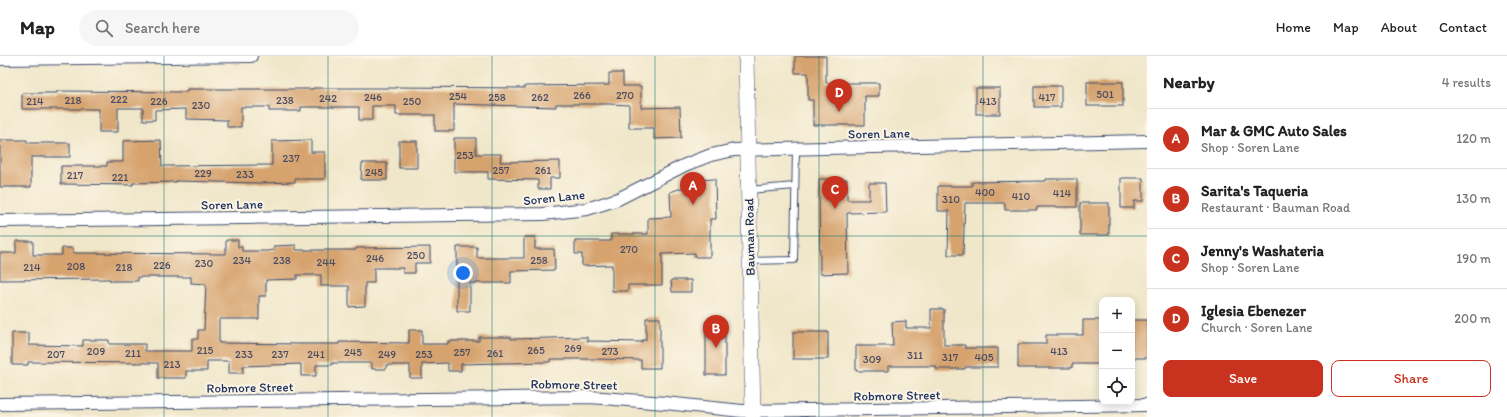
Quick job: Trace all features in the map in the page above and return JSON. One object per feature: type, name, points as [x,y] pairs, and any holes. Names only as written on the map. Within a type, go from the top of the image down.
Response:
[{"type":"street","points":[[0,59],[251,56]]},
{"type":"street","name":"Bauman Road","points":[[746,56],[753,414]]},
{"type":"street","name":"Soren Lane","points":[[0,221],[543,214],[587,209],[618,199],[686,165],[711,155],[734,150],[1147,141]]},
{"type":"street","name":"Robmore Street","points":[[0,404],[590,397],[665,403],[753,414],[1147,405]]},
{"type":"lane","points":[[750,261],[794,260],[796,149]]},
{"type":"lane","points":[[748,190],[795,186]]},
{"type":"building","points":[[795,56],[826,56],[826,83],[879,83],[879,96],[865,96],[865,125],[813,125],[813,100],[808,100],[808,73],[795,73]]},
{"type":"building","points":[[609,73],[623,73],[623,86],[641,86],[641,108],[680,107],[681,138],[654,139],[654,128],[629,128],[629,105],[609,104],[556,104],[556,107],[454,104],[454,131],[435,131],[435,115],[396,115],[396,106],[372,106],[372,120],[359,120],[359,107],[301,107],[301,111],[269,111],[269,107],[241,107],[241,127],[227,127],[227,120],[186,119],[186,109],[155,110],[155,120],[143,120],[143,108],[118,108],[118,132],[99,132],[99,109],[22,109],[22,93],[57,93],[57,91],[187,92],[187,89],[313,89],[396,87],[525,88],[525,86],[609,85]]},
{"type":"building","points":[[1087,82],[1123,82],[1123,106],[1087,106]]},
{"type":"building","points":[[1034,86],[1061,86],[1061,107],[1034,107]]},
{"type":"building","points":[[976,88],[1000,88],[1000,114],[976,114]]},
{"type":"building","points":[[454,138],[476,138],[476,154],[501,154],[500,162],[560,161],[560,178],[550,178],[550,189],[538,189],[538,180],[488,179],[488,172],[454,172]]},
{"type":"building","points":[[0,140],[27,140],[27,143],[70,143],[70,157],[31,157],[31,187],[0,187]]},
{"type":"building","points":[[161,140],[162,166],[272,165],[272,141],[311,140],[311,152],[325,152],[325,179],[295,179],[295,182],[259,183],[176,181],[133,183],[133,185],[61,184],[61,166],[107,166],[107,162],[123,162],[123,141]]},
{"type":"building","points":[[399,141],[417,141],[417,168],[399,168]]},
{"type":"building","points":[[362,163],[387,163],[387,180],[361,180]]},
{"type":"building","points":[[1121,178],[1143,178],[1143,201],[1134,201],[1134,208],[1121,208]]},
{"type":"building","points":[[715,179],[716,219],[710,219],[710,257],[695,257],[695,253],[662,254],[662,285],[628,285],[628,291],[612,291],[612,265],[582,266],[582,254],[575,254],[575,241],[611,241],[611,234],[648,234],[648,218],[671,217],[670,192],[685,187],[697,188],[697,180]]},
{"type":"building","points":[[819,179],[847,179],[847,200],[869,200],[869,183],[885,183],[886,212],[847,213],[848,273],[820,274]]},
{"type":"building","points":[[1046,179],[1077,179],[1077,207],[1037,207],[1037,210],[1005,210],[1005,203],[965,203],[963,255],[948,255],[949,211],[938,211],[938,186],[972,186],[972,182],[1046,181]]},
{"type":"building","points":[[1080,203],[1109,203],[1109,235],[1080,235]]},
{"type":"building","points":[[524,237],[535,237],[535,249],[554,249],[555,270],[511,271],[511,283],[470,283],[470,311],[457,311],[457,247],[477,247],[477,258],[524,258]]},
{"type":"building","points":[[226,240],[238,240],[238,247],[242,247],[242,251],[267,251],[274,250],[274,246],[296,245],[296,250],[356,250],[356,248],[430,247],[430,263],[415,263],[415,273],[403,273],[403,268],[374,268],[374,283],[365,283],[365,306],[349,307],[349,286],[321,286],[321,275],[297,275],[297,279],[266,280],[266,296],[259,296],[259,319],[219,319],[219,343],[409,343],[409,330],[422,330],[422,344],[448,344],[448,341],[479,341],[479,337],[511,337],[511,339],[587,337],[587,341],[642,342],[642,340],[646,340],[646,318],[660,318],[660,368],[641,368],[641,360],[594,359],[550,359],[550,362],[461,364],[461,371],[448,371],[448,363],[422,364],[422,378],[410,378],[410,365],[386,365],[386,369],[372,369],[372,363],[332,363],[332,365],[316,365],[316,376],[301,376],[301,364],[243,366],[243,373],[229,373],[229,361],[207,361],[207,371],[186,371],[186,378],[158,378],[158,363],[28,362],[28,365],[12,365],[12,333],[29,333],[29,345],[83,346],[83,340],[109,340],[109,344],[145,344],[145,351],[192,351],[192,339],[198,339],[198,330],[204,330],[206,284],[191,283],[191,277],[138,277],[138,281],[110,281],[110,279],[0,280],[0,253],[16,253],[16,241],[33,241],[33,255],[62,255],[62,248],[73,248],[73,253],[226,254]]},
{"type":"building","points":[[671,280],[691,280],[691,292],[672,292]]},
{"type":"building","points":[[931,309],[944,309],[944,345],[965,345],[965,348],[998,348],[998,367],[936,369],[936,366],[888,366],[888,371],[856,371],[856,346],[893,346],[892,322],[906,321],[906,328],[931,328]]},
{"type":"building","points":[[1083,320],[1099,320],[1099,364],[1072,364],[1072,368],[1018,368],[1018,344],[1046,344],[1046,335],[1083,335]]},
{"type":"building","points":[[1135,320],[1147,320],[1147,358],[1135,358]]},
{"type":"building","points":[[706,322],[725,322],[725,375],[706,375]]},
{"type":"building","points":[[793,332],[828,332],[828,359],[793,359]]},
{"type":"place","name":"Iglesia Ebenezer","points":[[839,112]]},
{"type":"place","name":"Mar & GMC Auto Sales","points":[[693,205]]},
{"type":"place","name":"Jenny's Washateria","points":[[835,209]]},
{"type":"place","name":"Sarita's Taqueria","points":[[716,348]]}]
